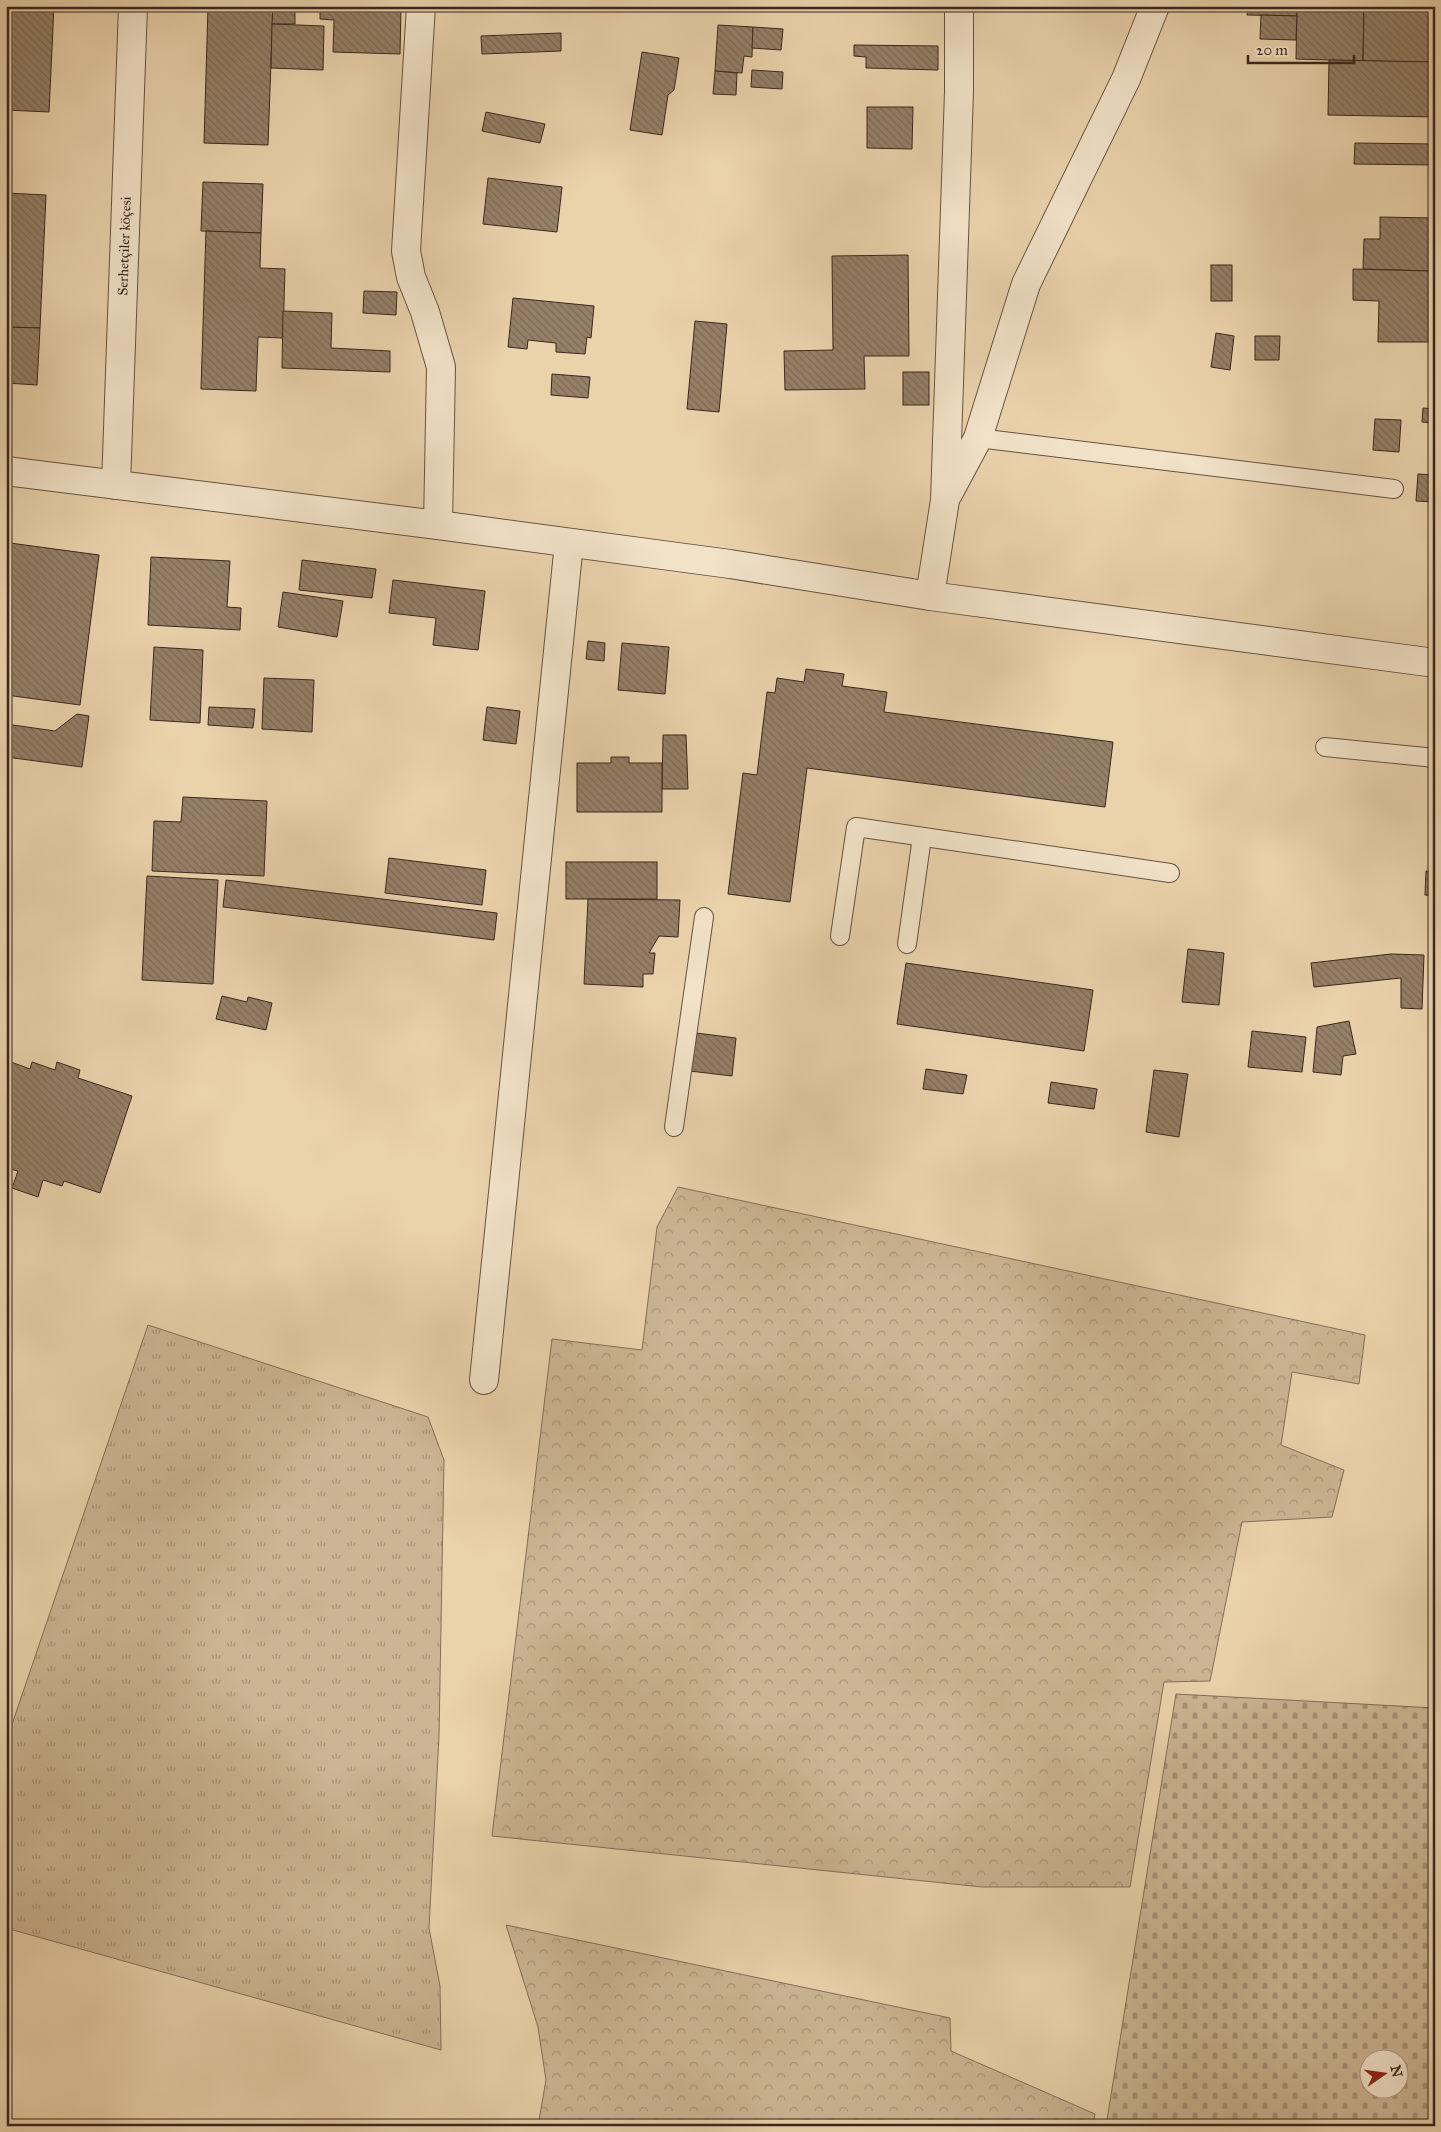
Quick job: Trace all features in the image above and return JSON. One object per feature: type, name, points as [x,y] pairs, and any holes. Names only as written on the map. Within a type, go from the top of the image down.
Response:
[{"type":"street","name":"Serhetçiler köçesi","points":[[116,485],[133,6]]},
{"type":"street","points":[[421,6],[406,251],[411,277],[425,312],[441,367],[438,525]]},
{"type":"street","points":[[930,596],[945,500],[959,6]]},
{"type":"street","points":[[945,500],[978,438],[1026,284],[1126,78],[1155,6]]},
{"type":"street","points":[[6,471],[730,564],[930,596],[1435,663]]},
{"type":"street","points":[[484,1380],[568,543]]},
{"type":"lane","points":[[978,438],[1394,489]]},
{"type":"lane","points":[[1326,747],[1435,758]]},
{"type":"lane","points":[[840,936],[856,827],[1170,873]]},
{"type":"lane","points":[[907,944],[922,837]]},
{"type":"lane","points":[[674,1127],[704,917]]},
{"type":"green space","points":[[678,1187],[1365,1335],[1359,1384],[1292,1372],[1281,1445],[1344,1470],[1332,1517],[1242,1522],[1210,1681],[1164,1682],[1130,1887],[982,1887],[492,1836],[552,1339],[642,1350],[657,1227]]},
{"type":"green space","points":[[148,1325],[428,1417],[444,1460],[439,1736],[429,1928],[440,1986],[441,2050],[6,1928],[6,1742]]},
{"type":"green space","points":[[1176,1694],[1435,1708],[1435,2126],[1106,2126]]},
{"type":"green space","points":[[506,1925],[950,2018],[951,2051],[1095,2114],[1093,2126],[538,2126],[546,2080],[538,2027]]},
{"type":"building","points":[[6,6],[54,6],[49,112],[6,110]]},
{"type":"building","points":[[208,6],[273,6],[268,145],[204,143]]},
{"type":"building","points":[[273,6],[295,6],[295,24],[272,24]]},
{"type":"building","points":[[320,6],[401,6],[400,54],[333,52],[334,20],[320,19]]},
{"type":"building","points":[[1248,6],[1297,6],[1297,16],[1247,15]]},
{"type":"building","points":[[1297,6],[1364,6],[1363,61],[1296,59]]},
{"type":"building","points":[[1364,6],[1435,6],[1435,62],[1363,61]]},
{"type":"building","points":[[1261,15],[1297,16],[1296,40],[1260,39]]},
{"type":"building","points":[[272,24],[324,26],[323,70],[271,68]]},
{"type":"building","points":[[718,25],[753,27],[752,57],[744,56],[742,73],[715,71]]},
{"type":"building","points":[[753,27],[783,29],[781,50],[752,48]]},
{"type":"building","points":[[561,33],[561,51],[482,54],[481,36]]},
{"type":"building","points":[[854,45],[938,46],[938,70],[866,68],[866,57],[854,56]]},
{"type":"building","points":[[642,52],[679,58],[674,90],[668,95],[662,135],[630,130]]},
{"type":"building","points":[[1329,60],[1435,62],[1435,117],[1328,115]]},
{"type":"building","points":[[752,70],[783,72],[782,89],[751,87]]},
{"type":"building","points":[[715,71],[737,73],[736,95],[713,94]]},
{"type":"building","points":[[867,107],[913,107],[912,149],[867,148]]},
{"type":"building","points":[[486,112],[545,124],[540,143],[482,131]]},
{"type":"building","points":[[1355,143],[1435,144],[1435,165],[1354,164]]},
{"type":"building","points":[[488,178],[562,187],[557,232],[483,224]]},
{"type":"building","points":[[203,182],[263,184],[261,233],[201,231]]},
{"type":"building","points":[[6,193],[46,195],[40,328],[6,327]]},
{"type":"building","points":[[1380,217],[1433,218],[1431,271],[1363,269],[1364,239],[1380,239]]},
{"type":"building","points":[[206,231],[261,233],[260,268],[285,269],[283,338],[258,337],[256,391],[201,389]]},
{"type":"building","points":[[908,255],[909,356],[864,356],[865,389],[785,390],[784,351],[833,350],[832,256]]},
{"type":"building","points":[[1211,265],[1232,265],[1232,301],[1211,301]]},
{"type":"building","points":[[1353,269],[1431,271],[1431,283],[1435,283],[1435,342],[1378,342],[1379,301],[1353,300]]},
{"type":"building","points":[[364,291],[397,292],[396,315],[363,313]]},
{"type":"building","points":[[513,298],[594,306],[591,338],[587,337],[585,354],[556,352],[556,343],[528,340],[527,349],[508,347]]},
{"type":"building","points":[[283,311],[332,313],[331,348],[390,351],[390,372],[282,368]]},
{"type":"building","points":[[695,321],[727,324],[719,412],[687,409]]},
{"type":"building","points":[[6,327],[40,328],[37,385],[6,383]]},
{"type":"building","points":[[1216,333],[1234,336],[1230,370],[1211,367]]},
{"type":"building","points":[[1255,336],[1280,336],[1279,360],[1255,360]]},
{"type":"building","points":[[903,372],[929,372],[929,405],[903,405]]},
{"type":"building","points":[[552,374],[590,377],[588,398],[551,395]]},
{"type":"building","points":[[1423,408],[1435,409],[1435,423],[1422,422]]},
{"type":"building","points":[[1375,419],[1401,420],[1399,452],[1373,450]]},
{"type":"building","points":[[1418,474],[1435,475],[1435,502],[1416,501]]},
{"type":"building","points":[[10,543],[99,555],[80,705],[6,695],[6,570]]},
{"type":"building","points":[[151,557],[230,561],[227,607],[241,608],[240,630],[148,625]]},
{"type":"building","points":[[302,560],[376,569],[372,598],[299,590]]},
{"type":"building","points":[[393,580],[485,591],[478,650],[433,645],[436,618],[389,613]]},
{"type":"building","points":[[283,592],[343,601],[337,637],[278,627]]},
{"type":"building","points":[[588,641],[605,643],[604,661],[586,659]]},
{"type":"building","points":[[622,643],[669,647],[665,694],[618,690]]},
{"type":"building","points":[[154,647],[203,650],[200,723],[150,720]]},
{"type":"building","points":[[806,669],[844,674],[842,686],[887,692],[884,712],[1113,742],[1105,807],[807,768],[790,902],[728,894],[743,773],[757,775],[767,692],[775,693],[777,678],[804,682]]},
{"type":"building","points":[[264,678],[314,680],[312,732],[262,729]]},
{"type":"building","points":[[209,707],[255,709],[253,728],[208,725]]},
{"type":"building","points":[[487,707],[520,711],[516,744],[483,740]]},
{"type":"building","points":[[77,714],[89,716],[82,767],[6,757],[6,724],[55,731]]},
{"type":"building","points":[[663,735],[686,735],[688,789],[662,789]]},
{"type":"building","points":[[611,757],[629,757],[629,763],[662,763],[662,812],[577,812],[577,763],[611,763]]},
{"type":"building","points":[[183,797],[267,801],[264,876],[152,871],[154,821],[181,822]]},
{"type":"building","points":[[389,858],[486,870],[482,905],[385,893]]},
{"type":"building","points":[[1435,859],[1435,896],[1425,895],[1426,871],[1434,872]]},
{"type":"building","points":[[566,862],[657,862],[657,899],[566,899]]},
{"type":"building","points":[[147,876],[218,880],[213,984],[142,980]]},
{"type":"building","points":[[226,880],[497,913],[494,940],[223,907]]},
{"type":"building","points":[[588,899],[680,900],[678,937],[659,936],[649,953],[655,953],[653,974],[643,974],[643,987],[584,984]]},
{"type":"building","points":[[1188,949],[1224,953],[1219,1005],[1182,1002]]},
{"type":"building","points":[[1391,954],[1424,955],[1422,1009],[1401,1008],[1401,978],[1314,987],[1311,963]]},
{"type":"building","points":[[906,963],[1093,990],[1084,1051],[897,1024]]},
{"type":"building","points":[[222,996],[247,1002],[248,997],[272,1003],[266,1030],[216,1019]]},
{"type":"building","points":[[1349,1021],[1356,1054],[1343,1056],[1341,1075],[1313,1072],[1317,1027]]},
{"type":"building","points":[[1252,1031],[1306,1037],[1302,1072],[1248,1067]]},
{"type":"building","points":[[696,1033],[736,1038],[732,1076],[690,1071]]},
{"type":"building","points":[[11,1062],[30,1069],[32,1062],[55,1070],[57,1062],[80,1070],[78,1078],[132,1096],[100,1193],[64,1181],[62,1186],[43,1180],[38,1197],[12,1188],[18,1171],[6,1168],[6,1071],[8,1071]]},
{"type":"building","points":[[926,1069],[967,1075],[963,1094],[923,1089]]},
{"type":"building","points":[[1154,1070],[1188,1074],[1179,1137],[1146,1132]]},
{"type":"building","points":[[1051,1082],[1097,1089],[1094,1109],[1048,1103]]}]
